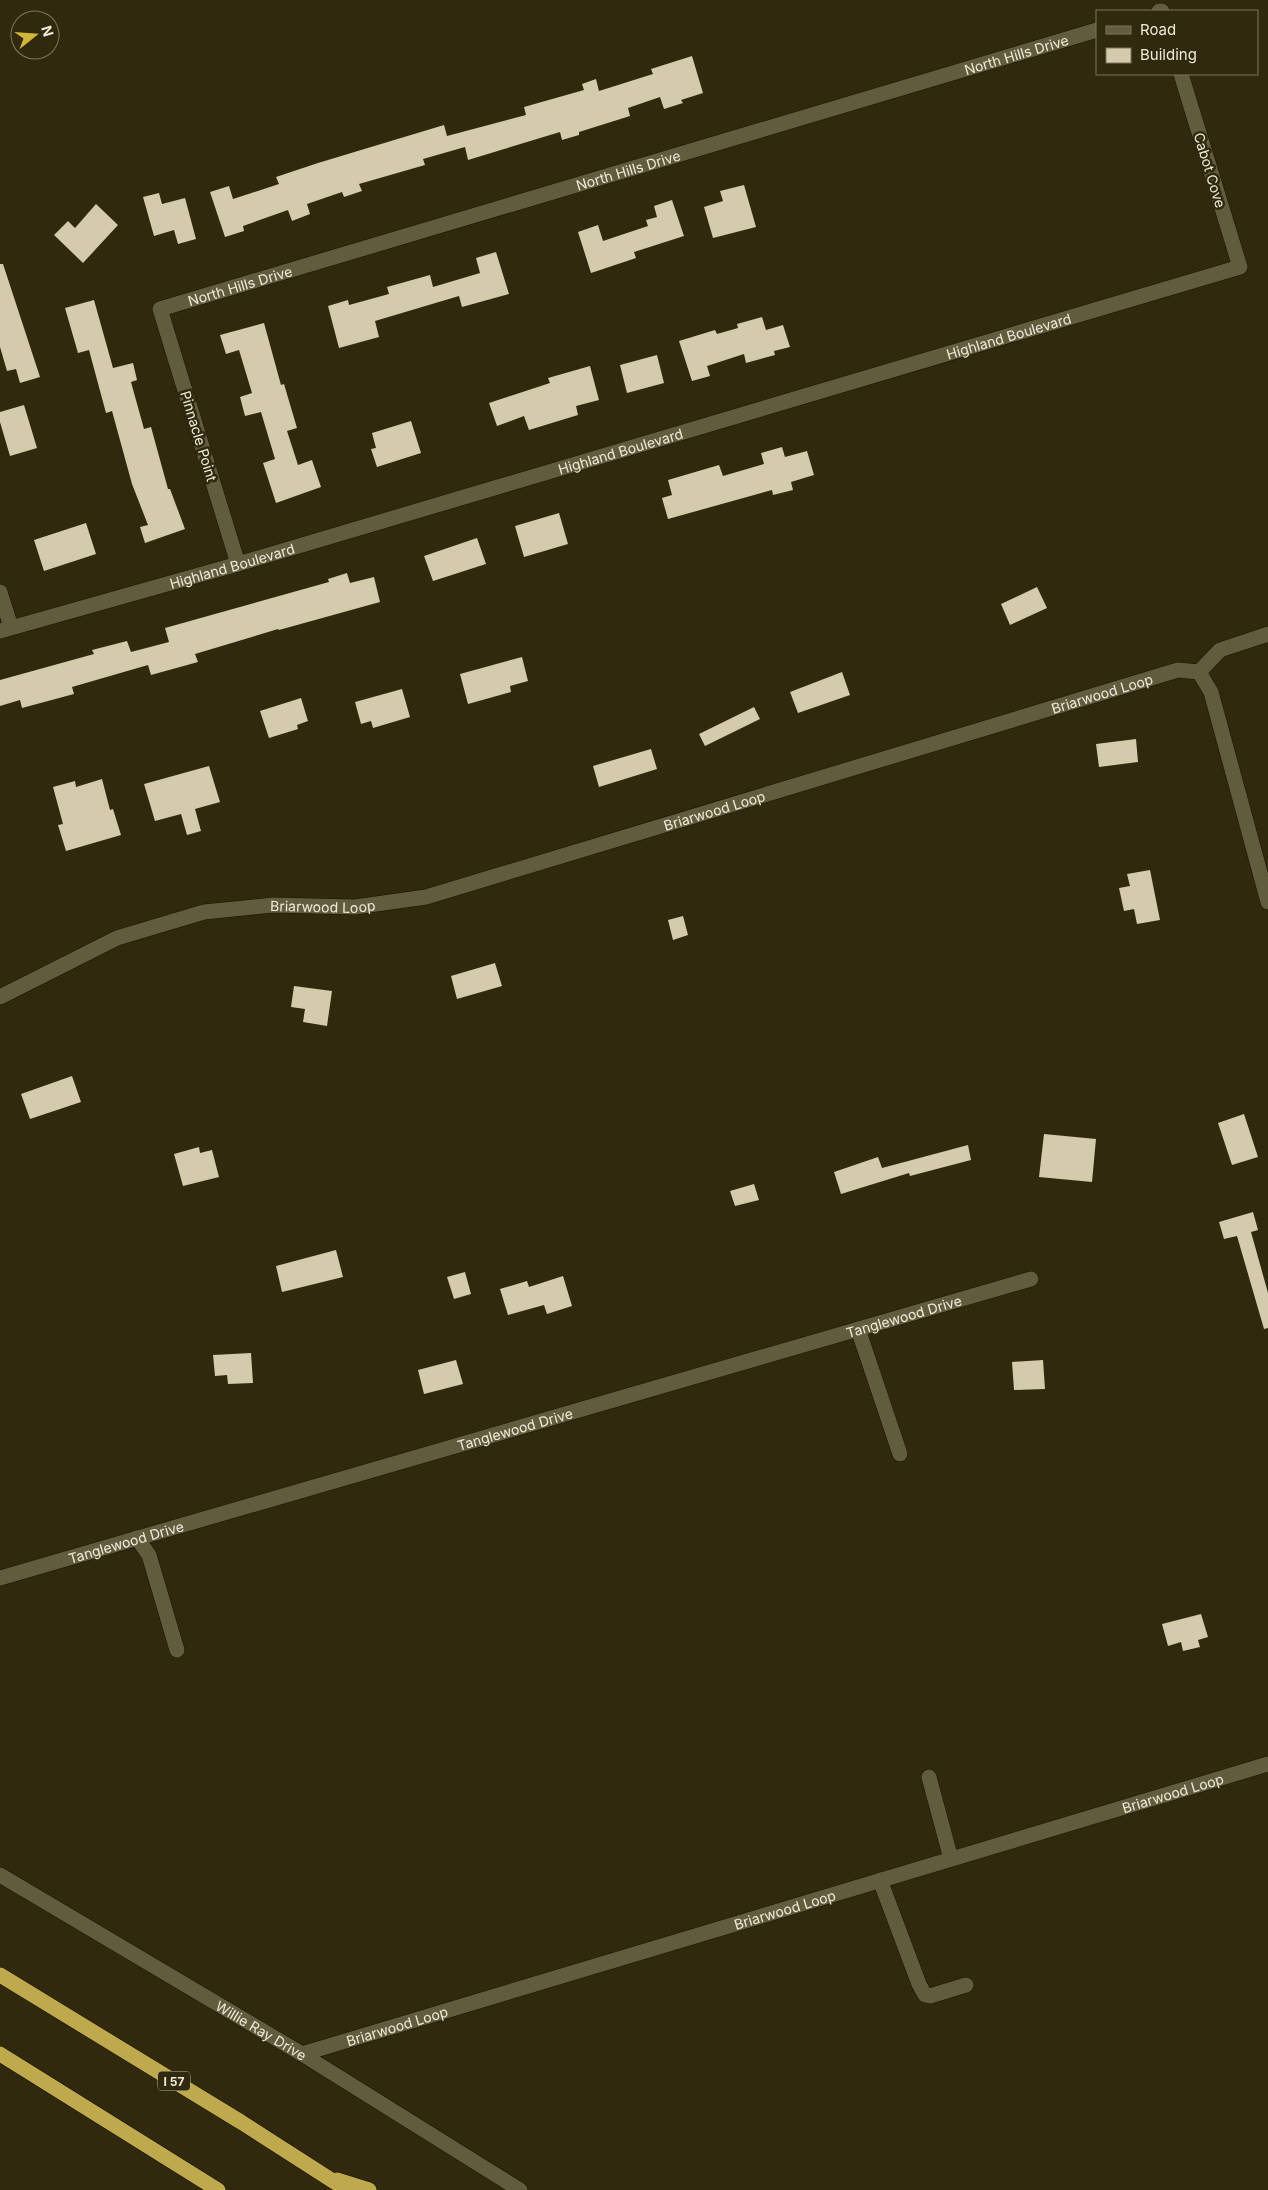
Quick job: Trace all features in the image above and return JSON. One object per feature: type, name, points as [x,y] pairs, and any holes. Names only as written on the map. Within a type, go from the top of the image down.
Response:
[{"type":"highway","name":"I 57","points":[[0,1975],[241,2122],[347,2190]]},
{"type":"highway","points":[[0,2054],[218,2190]]},
{"type":"highway","points":[[324,2175],[369,2190]]},
{"type":"street","name":"North Hills Drive","points":[[160,309],[1096,30]]},
{"type":"street","name":"Cabot Cove","points":[[1181,75],[1240,267]]},
{"type":"street","name":"Highland Boulevard","points":[[5,629],[238,564],[1240,267]]},
{"type":"street","name":"Pinnacle Point","points":[[160,309],[238,564]]},
{"type":"street","points":[[0,592],[5,629]]},
{"type":"street","points":[[1268,634],[1220,650],[1199,672],[1211,692],[1268,902]]},
{"type":"street","name":"Briarwood Loop","points":[[0,997],[118,938],[204,912],[273,905],[355,908],[426,897],[1178,670],[1199,672]]},
{"type":"street","name":"Tanglewood Drive","points":[[0,1578],[1031,1279]]},
{"type":"street","points":[[858,1329],[900,1454]]},
{"type":"street","points":[[137,1538],[148,1555],[177,1650]]},
{"type":"street","name":"Briarwood Loop","points":[[302,2054],[1268,1764]]},
{"type":"street","points":[[929,1777],[951,1859]]},
{"type":"street","name":"Willie Ray Drive","points":[[0,1875],[302,2054],[520,2190]]},
{"type":"street","points":[[880,1880],[925,1995],[930,1996],[966,1985]]},
{"type":"building","points":[[692,56],[703,93],[681,100],[683,103],[664,109],[660,97],[628,108],[630,116],[579,132],[579,135],[562,140],[560,132],[468,160],[465,147],[423,159],[425,165],[359,184],[362,191],[344,197],[342,192],[307,204],[310,214],[292,221],[288,210],[243,226],[244,231],[225,237],[210,192],[229,186],[233,199],[279,184],[276,177],[318,163],[444,125],[447,136],[526,115],[524,107],[584,90],[582,84],[596,79],[599,91],[653,74],[651,69]]},
{"type":"building","points":[[744,185],[756,227],[713,238],[704,207],[723,201],[720,191]]},
{"type":"building","points":[[159,193],[162,204],[185,198],[196,239],[178,244],[174,230],[154,236],[143,197]]},
{"type":"building","points":[[672,200],[684,236],[634,252],[636,258],[591,273],[578,232],[598,225],[603,241],[648,226],[646,220],[657,217],[654,206]]},
{"type":"building","points":[[96,204],[118,225],[83,263],[54,235],[68,221],[75,228]]},
{"type":"building","points":[[496,252],[509,294],[462,307],[459,296],[375,321],[379,337],[339,348],[328,306],[348,300],[349,305],[389,294],[387,287],[430,275],[433,287],[480,273],[476,258]]},
{"type":"building","points":[[0,264],[3,264],[40,377],[20,383],[16,369],[7,371],[0,347]]},
{"type":"building","points":[[94,300],[113,368],[133,363],[137,380],[131,382],[144,429],[151,427],[168,489],[170,489],[185,529],[145,543],[140,527],[148,525],[132,484],[112,411],[106,413],[89,350],[78,353],[65,308]]},
{"type":"building","points":[[762,317],[766,330],[783,325],[790,347],[774,351],[775,355],[746,363],[744,354],[707,366],[710,376],[692,381],[679,341],[715,330],[717,334],[738,328],[737,324]]},
{"type":"building","points":[[264,323],[281,385],[284,384],[297,428],[287,431],[298,465],[312,460],[321,487],[276,503],[263,463],[275,459],[261,412],[245,416],[240,397],[252,393],[239,350],[226,354],[220,335]]},
{"type":"building","points":[[657,355],[664,383],[627,393],[620,365]]},
{"type":"building","points":[[590,366],[599,400],[576,406],[578,415],[529,430],[524,416],[497,426],[489,403],[550,383],[548,378]]},
{"type":"building","points":[[24,405],[37,448],[10,456],[0,422],[0,412]]},
{"type":"building","points":[[411,421],[421,453],[377,467],[371,449],[376,448],[372,433]]},
{"type":"building","points":[[782,447],[785,457],[807,451],[814,475],[791,482],[793,490],[773,495],[772,490],[668,519],[662,498],[672,495],[668,480],[719,465],[723,476],[764,464],[761,453]]},
{"type":"building","points":[[559,513],[568,544],[524,557],[515,526]]},
{"type":"building","points":[[86,523],[96,554],[44,571],[34,540]]},
{"type":"building","points":[[477,538],[486,564],[433,581],[424,556]]},
{"type":"building","points":[[347,573],[350,583],[374,577],[380,602],[278,629],[195,654],[198,662],[151,675],[148,665],[72,687],[74,694],[22,708],[20,700],[0,706],[0,680],[94,654],[92,650],[127,641],[131,652],[169,642],[165,628],[329,582],[328,579]]},
{"type":"building","points":[[1037,587],[1047,608],[1010,625],[1001,604]]},
{"type":"building","points":[[522,657],[528,681],[510,686],[511,692],[468,704],[460,674]]},
{"type":"building","points":[[842,672],[850,695],[798,713],[790,692]]},
{"type":"building","points":[[402,689],[410,717],[373,728],[371,721],[361,724],[355,702]]},
{"type":"building","points":[[301,698],[308,721],[297,725],[298,729],[269,738],[260,711]]},
{"type":"building","points":[[754,707],[760,719],[705,746],[699,734]]},
{"type":"building","points":[[1136,739],[1138,762],[1099,767],[1096,744]]},
{"type":"building","points":[[651,749],[657,769],[599,787],[593,766]]},
{"type":"building","points":[[209,766],[220,802],[195,809],[201,831],[187,835],[181,814],[155,821],[144,784]]},
{"type":"building","points":[[102,779],[110,810],[113,809],[121,835],[66,851],[58,825],[63,824],[53,787],[75,781],[76,787]]},
{"type":"building","points":[[1150,870],[1160,920],[1137,924],[1134,909],[1124,911],[1119,888],[1130,886],[1127,874]]},
{"type":"building","points":[[683,916],[688,935],[673,940],[668,920]]},
{"type":"building","points":[[495,963],[502,986],[457,999],[451,976]]},
{"type":"building","points":[[294,986],[332,991],[327,1026],[303,1022],[305,1009],[291,1007]]},
{"type":"building","points":[[72,1076],[81,1102],[30,1119],[21,1094]]},
{"type":"building","points":[[1244,1114],[1258,1157],[1232,1165],[1218,1123]]},
{"type":"building","points":[[1044,1134],[1096,1139],[1092,1182],[1039,1177]]},
{"type":"building","points":[[968,1145],[971,1160],[910,1176],[909,1173],[841,1194],[834,1172],[878,1157],[882,1168]]},
{"type":"building","points":[[199,1147],[200,1153],[212,1150],[219,1177],[183,1186],[174,1154]]},
{"type":"building","points":[[754,1184],[759,1200],[735,1206],[730,1191]]},
{"type":"building","points":[[1253,1212],[1258,1230],[1251,1232],[1268,1293],[1268,1328],[1264,1329],[1237,1236],[1224,1239],[1219,1222]]},
{"type":"building","points":[[336,1250],[343,1277],[282,1292],[276,1266]]},
{"type":"building","points":[[465,1272],[471,1294],[454,1299],[447,1277]]},
{"type":"building","points":[[563,1276],[572,1306],[547,1314],[544,1305],[508,1315],[500,1289],[527,1281],[529,1287]]},
{"type":"building","points":[[251,1353],[253,1383],[228,1384],[227,1375],[215,1376],[213,1355]]},
{"type":"building","points":[[456,1360],[463,1384],[424,1394],[418,1370]]},
{"type":"building","points":[[1043,1360],[1045,1389],[1014,1390],[1012,1362]]},
{"type":"building","points":[[1201,1614],[1208,1637],[1198,1640],[1200,1647],[1183,1651],[1181,1642],[1168,1646],[1162,1624]]}]
